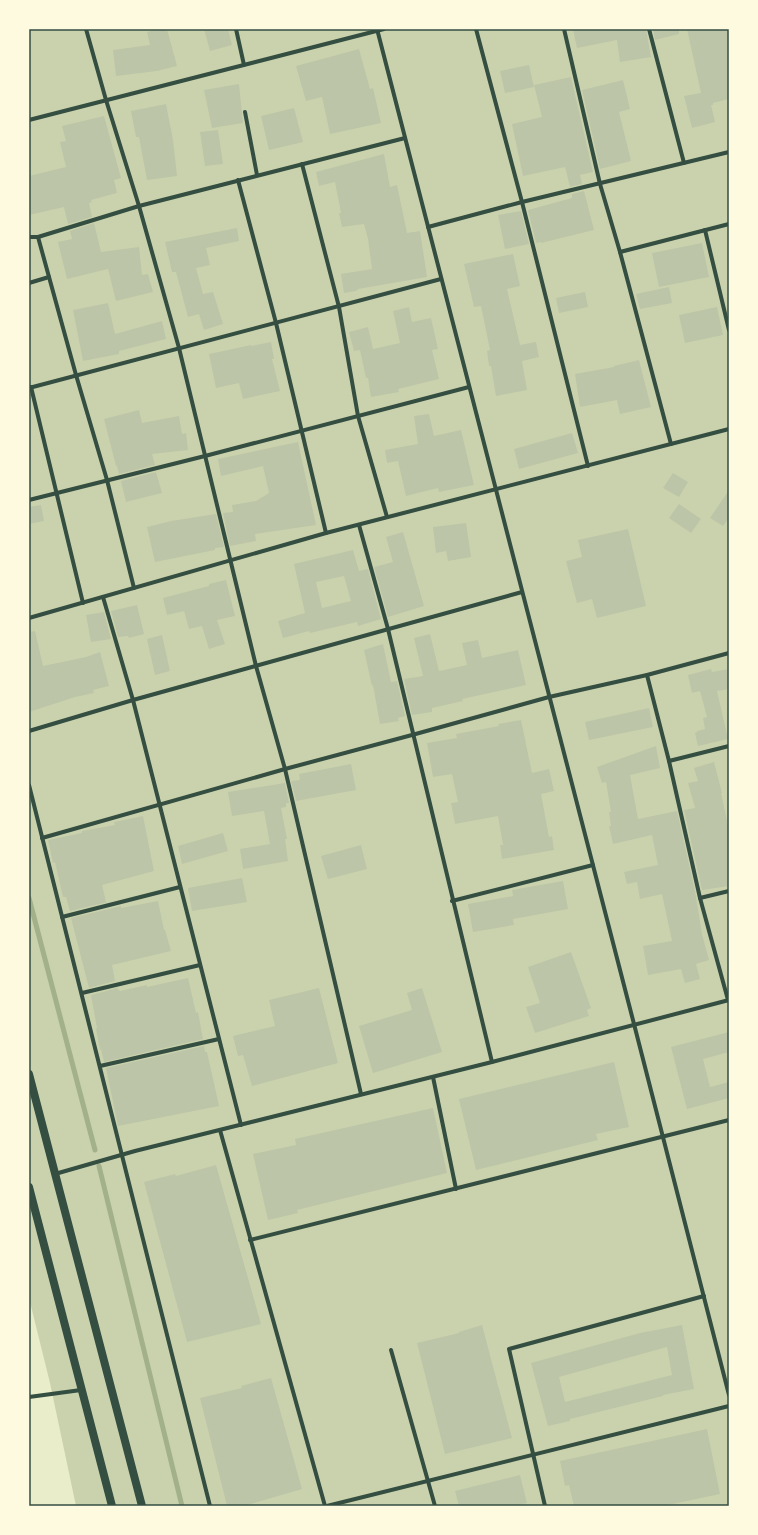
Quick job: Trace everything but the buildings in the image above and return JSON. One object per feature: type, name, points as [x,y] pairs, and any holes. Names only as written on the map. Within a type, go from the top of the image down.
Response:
[{"type":"main road","points":[[29,1074],[142,1506]]},
{"type":"main road","points":[[29,1186],[112,1506]]},
{"type":"street","points":[[86,29],[106,100],[139,206],[179,348],[256,666],[285,769],[361,1094]]},
{"type":"street","points":[[236,29],[244,65]]},
{"type":"street","points":[[29,120],[384,29]]},
{"type":"street","points":[[476,29],[522,202],[588,466]]},
{"type":"street","points":[[564,29],[600,184],[620,252],[671,444]]},
{"type":"street","points":[[649,29],[684,163]]},
{"type":"street","points":[[377,30],[729,1395]]},
{"type":"street","points":[[245,112],[257,175]]},
{"type":"street","points":[[29,237],[38,237],[139,206],[405,138]]},
{"type":"street","points":[[428,227],[522,202],[729,152]]},
{"type":"street","points":[[302,164],[338,307],[358,416],[386,517]]},
{"type":"street","points":[[238,180],[276,323],[326,533]]},
{"type":"street","points":[[620,252],[729,224]]},
{"type":"street","points":[[705,230],[729,330]]},
{"type":"street","points":[[38,237],[107,480],[134,588]]},
{"type":"street","points":[[29,283],[49,277]]},
{"type":"street","points":[[83,603],[30,388],[441,280]]},
{"type":"street","points":[[29,500],[469,387]]},
{"type":"street","points":[[29,618],[326,533],[729,429]]},
{"type":"street","points":[[359,525],[388,630],[412,736],[492,1062]]},
{"type":"street","points":[[29,731],[133,700],[522,592]]},
{"type":"street","points":[[103,597],[133,700],[241,1125]]},
{"type":"street","points":[[42,838],[285,769],[412,736],[549,697],[647,675],[729,653]]},
{"type":"street","points":[[55,1174],[122,1155],[492,1062],[728,1000],[700,898],[669,761],[647,675]]},
{"type":"street","points":[[669,761],[729,746]]},
{"type":"street","points":[[29,785],[210,1506]]},
{"type":"street","points":[[452,901],[593,865]]},
{"type":"street","points":[[62,917],[180,886]]},
{"type":"street","points":[[700,898],[729,891]]},
{"type":"street","points":[[82,993],[200,965]]},
{"type":"street","points":[[100,1066],[219,1039]]},
{"type":"street","points":[[433,1077],[456,1189]]},
{"type":"street","points":[[250,1240],[729,1120]]},
{"type":"street","points":[[220,1130],[326,1506],[729,1406]]},
{"type":"street","points":[[545,1506],[509,1349],[704,1296]]},
{"type":"street","points":[[391,1350],[436,1506]]},
{"type":"street","points":[[29,1397],[81,1390]]},
{"type":"green space","points":[[29,29],[729,29],[729,1506],[76,1506],[50,1383],[29,1298]]},
{"type":"waterway","points":[[29,898],[95,1150]]},
{"type":"waterway","points":[[99,1166],[182,1506]]}]
